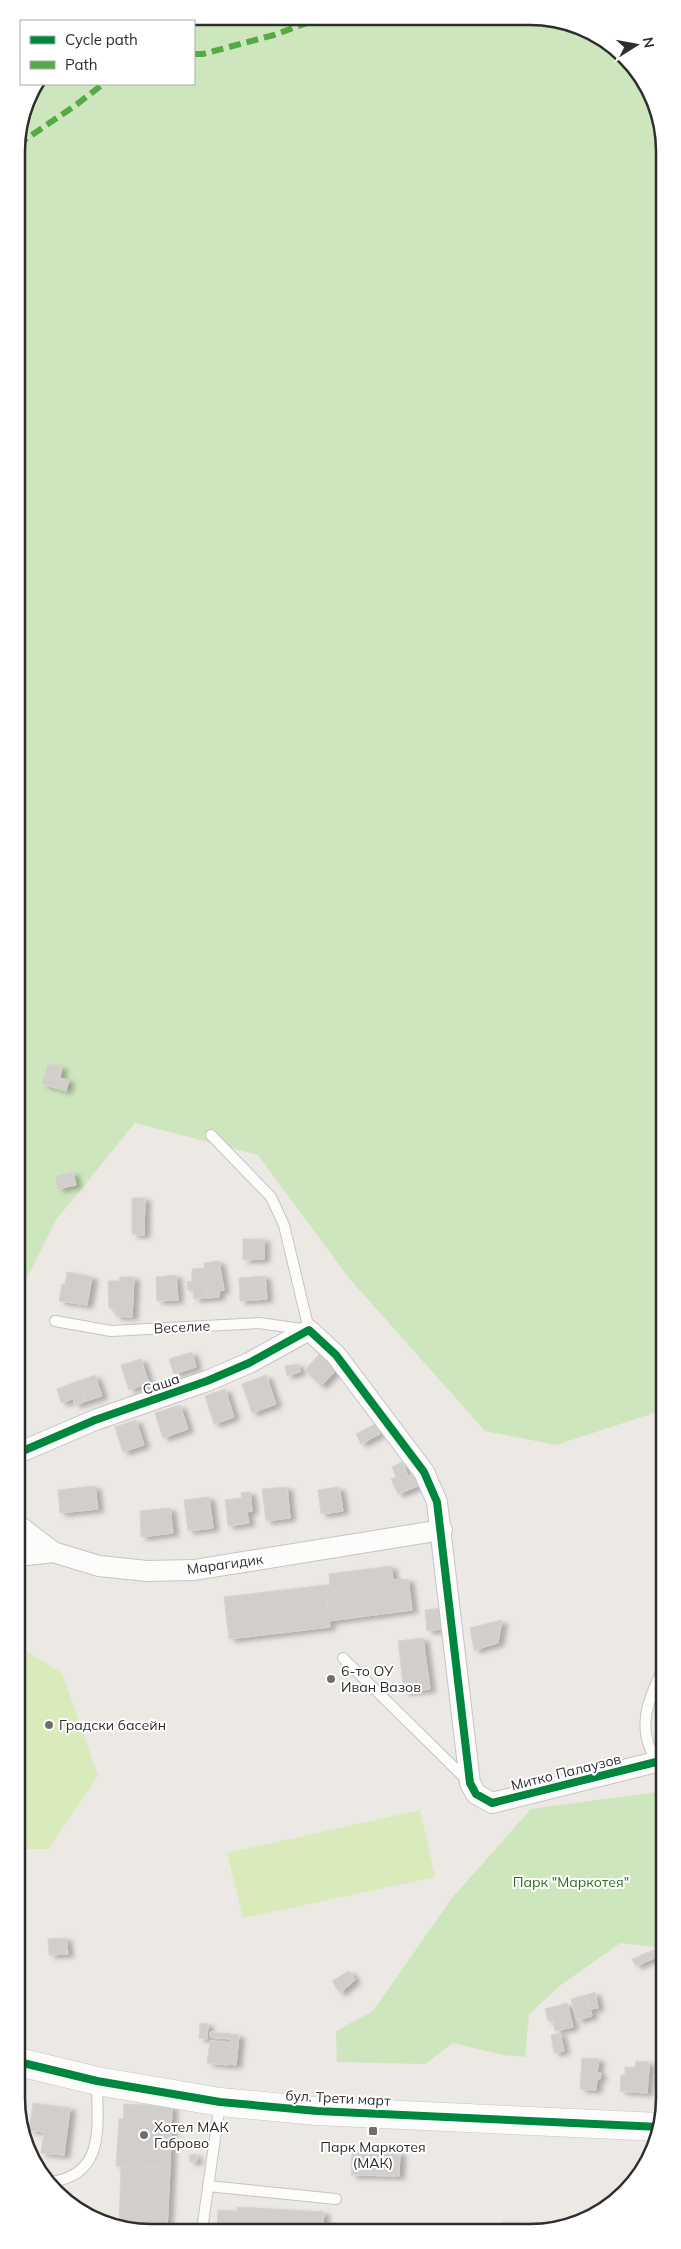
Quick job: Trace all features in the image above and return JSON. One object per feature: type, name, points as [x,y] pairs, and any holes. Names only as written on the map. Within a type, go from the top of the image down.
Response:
[{"type":"street","name":"Саша","points":[[25,1450],[95,1420],[207,1381],[249,1363],[309,1330]]},
{"type":"street","points":[[309,1330],[336,1355],[424,1472],[437,1502],[473,1789]]},
{"type":"street","name":"Марагидик","points":[[25,1530],[53,1552],[99,1566],[147,1571],[194,1570],[442,1530]]},
{"type":"street","points":[[25,1555],[53,1552]]},
{"type":"street","name":"Митко Палаузов","points":[[473,1789],[492,1804],[656,1762]]},
{"type":"street","name":"бул. Трети март","points":[[25,2063],[97,2081],[220,2102],[317,2111],[653,2127]]},
{"type":"lane","points":[[211,1135],[271,1197],[284,1225],[309,1330]]},
{"type":"lane","name":"Веселие","points":[[55,1321],[111,1331],[259,1323],[309,1330]]},
{"type":"lane","points":[[343,1658],[473,1789]]},
{"type":"lane","points":[[656,1684],[647,1705],[645,1734],[649,1750],[656,1756]]},
{"type":"lane","points":[[56,2180],[70,2176],[82,2169],[91,2158],[97,2143],[97,2081]]},
{"type":"lane","points":[[203,2224],[220,2102]]},
{"type":"lane","points":[[208,2186],[336,2199]]},
{"type":"green space","points":[[195,25],[538,25],[554,27],[586,38],[611,54],[611,70],[626,70],[639,88],[654,127],[656,151],[656,1412],[556,1445],[485,1431],[348,1277],[258,1155],[135,1123],[56,1220],[25,1282],[25,143],[29,119],[38,95],[44,85],[195,85]]},
{"type":"green space","name":"Градски басейн","points":[[25,1650],[62,1673],[98,1776],[48,1849],[25,1849]]},
{"type":"green space","name":"Парк \"Маркотея\"","points":[[656,1792],[656,1947],[620,1943],[561,1985],[529,2014],[525,2057],[503,2055],[453,2043],[425,2064],[337,2062],[336,2031],[373,2011],[452,1898],[531,1809]]},
{"type":"green space","points":[[420,1810],[435,1877],[243,1918],[227,1853]]},
{"type":"building","points":[[48,1064],[62,1067],[60,1078],[69,1080],[66,1091],[42,1084]]},
{"type":"building","points":[[73,1172],[76,1185],[58,1189],[55,1176]]},
{"type":"building","points":[[132,1198],[145,1198],[144,1235],[132,1234]]},
{"type":"building","points":[[243,1239],[264,1239],[264,1259],[243,1260]]},
{"type":"building","points":[[219,1261],[224,1290],[219,1291],[219,1297],[207,1298],[204,1263]]},
{"type":"building","points":[[205,1268],[207,1298],[194,1299],[193,1290],[188,1290],[187,1282],[192,1281],[192,1269]]},
{"type":"building","points":[[67,1272],[92,1277],[87,1305],[59,1301],[62,1284],[65,1284]]},
{"type":"building","points":[[176,1275],[178,1300],[157,1301],[156,1277]]},
{"type":"building","points":[[265,1276],[267,1299],[240,1301],[239,1278]]},
{"type":"building","points":[[120,1277],[134,1277],[132,1317],[115,1316],[116,1309],[109,1308],[108,1281],[119,1281]]},
{"type":"building","points":[[322,1351],[339,1367],[321,1386],[305,1370]]},
{"type":"building","points":[[192,1352],[196,1367],[174,1374],[169,1359]]},
{"type":"building","points":[[141,1359],[149,1383],[129,1390],[121,1365]]},
{"type":"building","points":[[298,1364],[300,1372],[287,1376],[285,1366]]},
{"type":"building","points":[[95,1375],[102,1396],[86,1401],[78,1381]]},
{"type":"building","points":[[266,1375],[276,1404],[252,1413],[242,1384]]},
{"type":"building","points":[[78,1381],[86,1401],[75,1405],[73,1399],[61,1403],[57,1389]]},
{"type":"building","points":[[225,1389],[234,1417],[214,1424],[205,1396]]},
{"type":"building","points":[[180,1405],[188,1429],[163,1438],[155,1413]]},
{"type":"building","points":[[136,1420],[144,1445],[123,1452],[115,1427]]},
{"type":"building","points":[[375,1424],[380,1434],[361,1444],[356,1434]]},
{"type":"building","points":[[402,1462],[408,1476],[413,1474],[418,1486],[398,1494],[391,1479],[396,1477],[392,1467]]},
{"type":"building","points":[[95,1486],[98,1509],[60,1513],[58,1490]]},
{"type":"building","points":[[287,1487],[290,1518],[266,1521],[262,1489]]},
{"type":"building","points":[[339,1487],[343,1511],[321,1514],[318,1490]]},
{"type":"building","points":[[250,1492],[252,1511],[247,1512],[249,1523],[228,1526],[225,1500],[242,1498],[241,1493]]},
{"type":"building","points":[[209,1497],[213,1528],[188,1531],[184,1500]]},
{"type":"building","points":[[170,1508],[173,1533],[141,1537],[140,1511]]},
{"type":"building","points":[[391,1566],[393,1580],[408,1579],[412,1610],[329,1621],[325,1585],[330,1585],[329,1574]]},
{"type":"building","points":[[325,1585],[330,1627],[229,1639],[224,1597]]},
{"type":"building","points":[[440,1608],[442,1629],[427,1631],[425,1610]]},
{"type":"building","points":[[502,1620],[498,1643],[474,1650],[470,1628]]},
{"type":"building","points":[[423,1638],[430,1689],[404,1692],[398,1641]]},
{"type":"building","points":[[66,1938],[68,1954],[49,1955],[48,1939]]},
{"type":"building","points":[[656,1949],[656,1957],[636,1966],[632,1959]]},
{"type":"building","points":[[349,1971],[355,1980],[340,1993],[332,1981]]},
{"type":"building","points":[[595,1992],[598,2008],[590,2009],[586,1995]]},
{"type":"building","points":[[586,1995],[592,2016],[577,2020],[571,1999]]},
{"type":"building","points":[[567,2003],[573,2027],[555,2031],[553,2020],[548,2021],[545,2009]]},
{"type":"building","points":[[200,2023],[208,2024],[207,2039],[199,2038]]},
{"type":"building","points":[[210,2032],[231,2034],[231,2039],[210,2037]]},
{"type":"building","points":[[560,2033],[564,2051],[554,2053],[551,2035]]},
{"type":"building","points":[[231,2034],[239,2035],[236,2065],[229,2064]]},
{"type":"building","points":[[210,2041],[231,2043],[229,2065],[207,2063]]},
{"type":"building","points":[[582,2058],[599,2059],[597,2073],[601,2073],[600,2079],[597,2079],[596,2090],[580,2089]]},
{"type":"building","points":[[636,2061],[649,2062],[649,2068],[635,2068]]},
{"type":"building","points":[[625,2067],[649,2068],[647,2093],[620,2091],[621,2075],[625,2075]]},
{"type":"building","points":[[33,2103],[70,2108],[64,2155],[41,2153],[44,2132],[29,2129]]},
{"type":"building","name":"Хотел МАК Габрово","points":[[124,2104],[172,2106],[170,2168],[116,2166],[119,2119],[123,2119]]},
{"type":"building","points":[[352,2151],[400,2152],[399,2176],[351,2175]]},
{"type":"building","points":[[196,2154],[197,2161],[190,2162],[189,2155]]},
{"type":"building","points":[[121,2166],[170,2168],[167,2224],[135,2223],[119,2220]]},
{"type":"building","points":[[237,2207],[324,2212],[323,2224],[217,2224],[218,2210],[237,2211]]},
{"type":"building","points":[[503,2222],[533,2224],[530,2224],[503,2224]]},
{"type":"marked path","points":[[195,54],[203,54],[274,35],[301,25]]},
{"type":"marked path","points":[[25,139],[102,85]]},
{"type":"cycle path","points":[[25,1450],[95,1420],[207,1381],[249,1363],[309,1330],[336,1355],[424,1472],[437,1502],[470,1783],[476,1794],[492,1803],[656,1762]]},
{"type":"cycle path","points":[[25,2063],[97,2081],[220,2102],[317,2111],[653,2127]]},
{"type":"place","name":"6-то ОУ Иван Вазов","points":[[331,1679]]},
{"type":"place","name":"Градски басейн","points":[[49,1725]]},
{"type":"place","name":"Парк Маркотея (МАК)","points":[[373,2131]]},
{"type":"place","name":"Хотел МАК Габрово","points":[[144,2135]]}]
